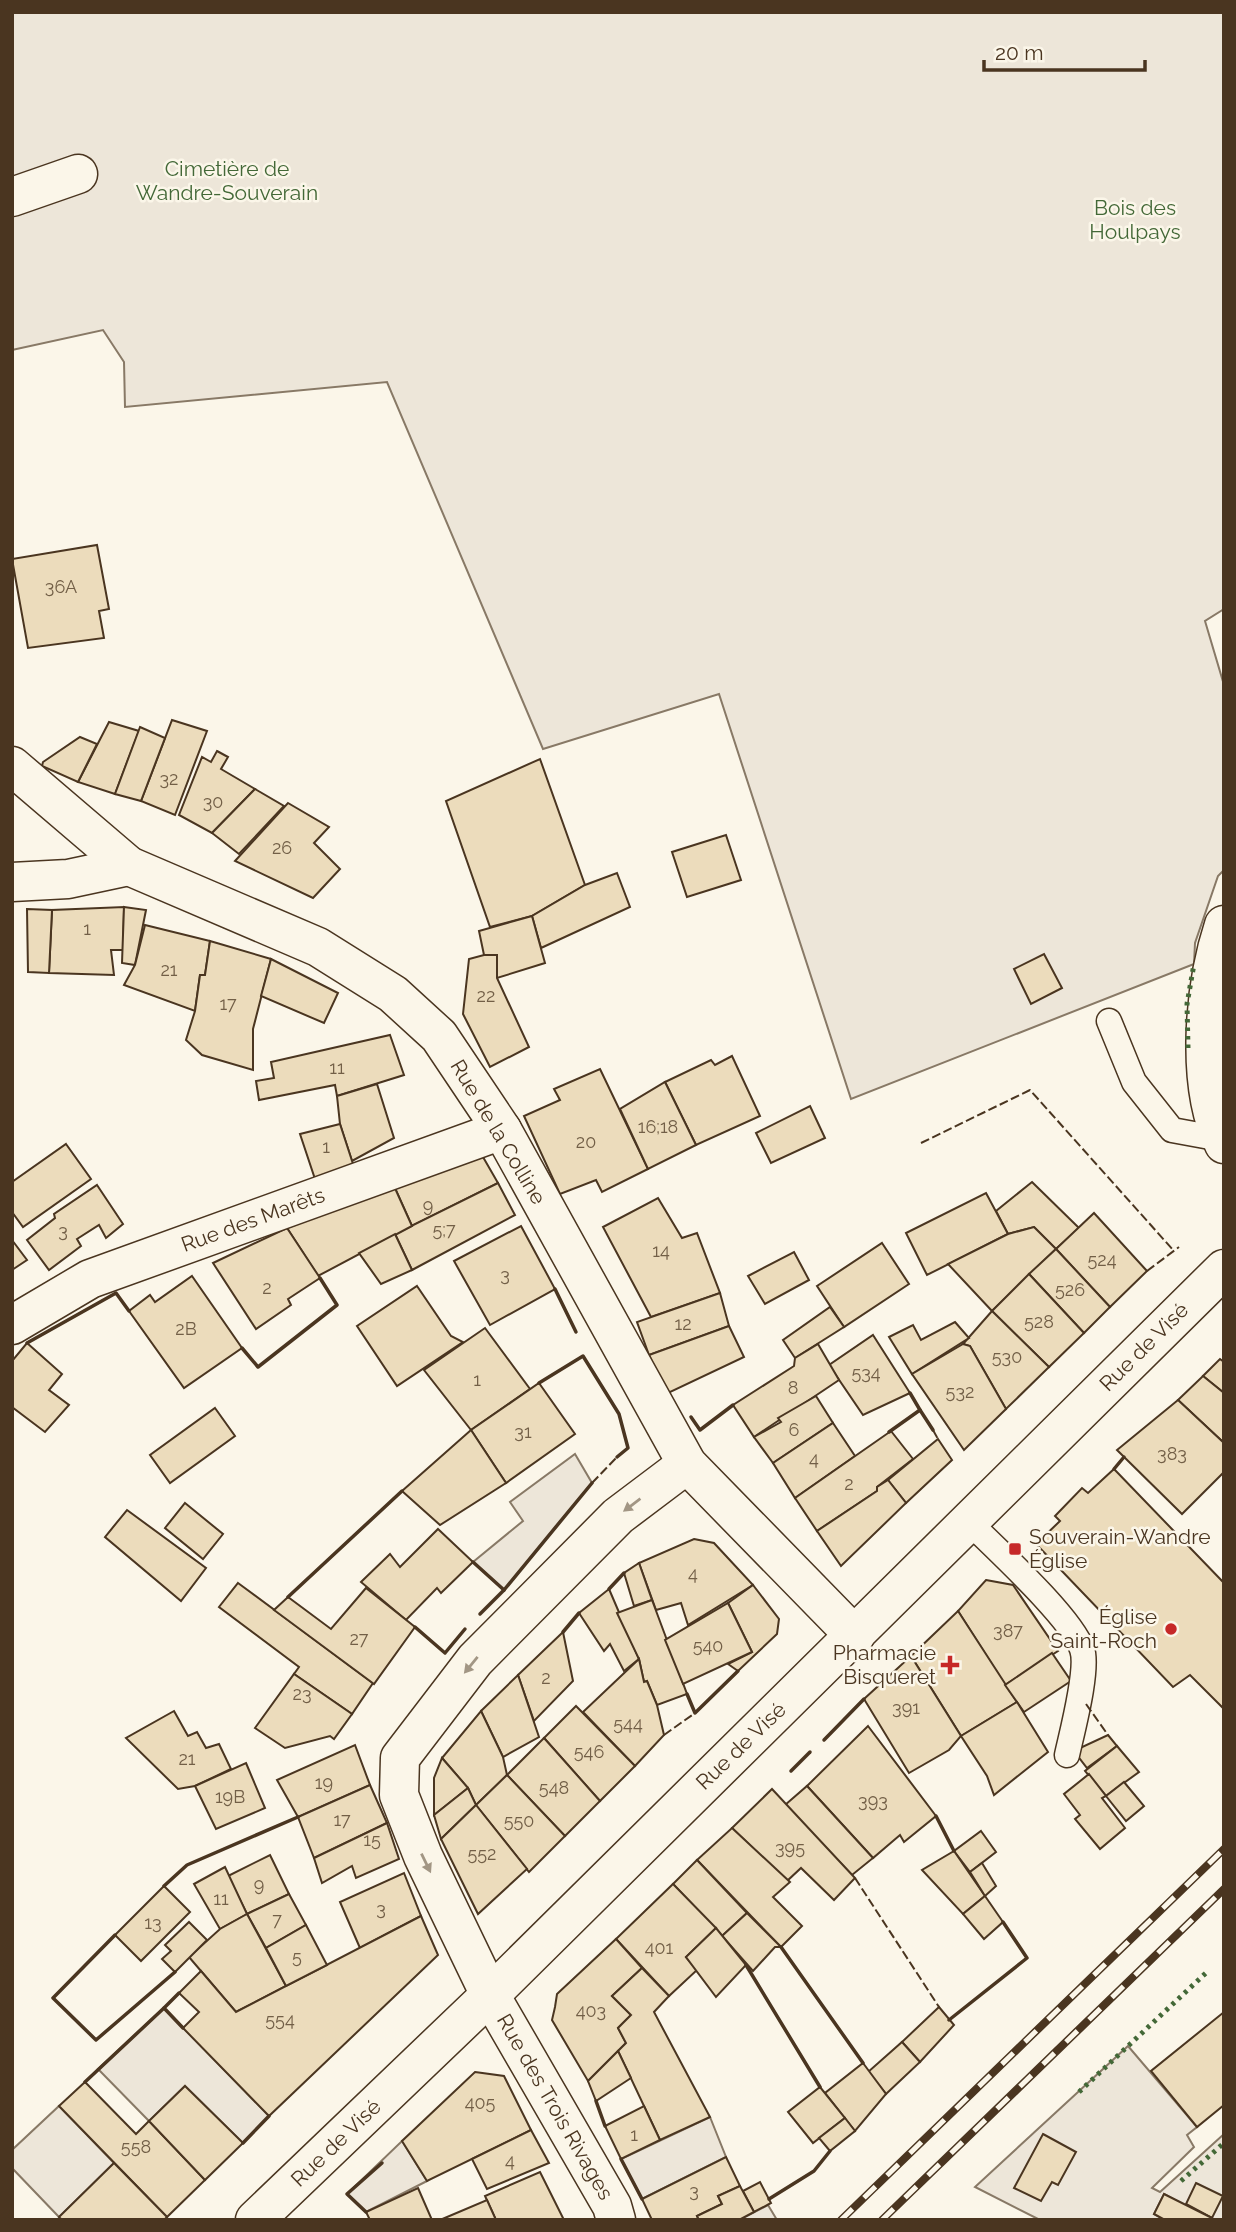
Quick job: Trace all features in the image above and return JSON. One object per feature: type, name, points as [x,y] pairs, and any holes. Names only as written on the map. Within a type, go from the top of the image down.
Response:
[{"type":"street","points":[[12,197],[78,174]]},
{"type":"street","name":"Rue de la Colline","points":[[12,766],[129,866],[318,947],[393,994],[439,1036],[502,1130],[687,1464],[855,1636]]},
{"type":"street","points":[[12,881],[68,879],[129,866]]},
{"type":"street","points":[[1223,1142],[1206,1080],[1214,954],[1224,925]]},
{"type":"street","name":"Rue des Marêts","points":[[12,1325],[90,1279],[502,1130]]},
{"type":"street","name":"Rue de Visé","points":[[255,2220],[490,1995],[1224,1269]]},
{"type":"street","name":"Rue des Trois Rivages","points":[[616,2220],[612,2206],[490,1995],[414,1837],[399,1795],[400,1758],[475,1660],[618,1516],[687,1464]]},
{"type":"lane","points":[[1109,1021],[1134,1082],[1172,1130],[1223,1142]]},
{"type":"lane","points":[[968,1521],[1071,1628],[1083,1651],[1080,1695],[1068,1755]]},
{"type":"green space","points":[[12,12],[1224,12],[1224,609],[1205,621],[1224,685],[1224,870],[1218,876],[1195,943],[1194,964],[851,1099],[719,694],[543,749],[387,382],[125,407],[124,362],[103,330],[12,350]]},
{"type":"green space","points":[[575,1454],[592,1483],[504,1590],[473,1562],[523,1521],[510,1502]]},
{"type":"green space","points":[[164,2008],[269,2116],[243,2143],[185,2086],[149,2121],[98,2069]]},
{"type":"green space","points":[[1128,2046],[1197,2127],[1187,2135],[1194,2147],[1152,2188],[1160,2192],[1224,2134],[1224,2220],[1211,2220],[1164,2194],[1154,2214],[1165,2220],[1040,2220],[975,2187]]},
{"type":"green space","points":[[59,2106],[114,2163],[59,2217],[12,2168],[12,2150]]},
{"type":"green space","points":[[710,2117],[726,2157],[642,2199],[621,2159]]},
{"type":"green space","points":[[402,2141],[427,2181],[366,2212],[347,2194]]},
{"type":"green space","points":[[768,2205],[777,2220],[739,2220]]},
{"type":"building","points":[[97,545],[109,609],[99,611],[104,638],[28,648],[12,559]]},
{"type":"building","points":[[172,720],[207,731],[175,815],[141,801]]},
{"type":"building","points":[[109,722],[139,731],[115,794],[78,782]]},
{"type":"building","points":[[140,727],[165,738],[141,801],[115,794]]},
{"type":"building","points":[[80,737],[97,744],[78,782],[42,766],[43,762]]},
{"type":"building","points":[[217,751],[228,757],[221,769],[255,789],[212,833],[179,815],[202,757],[211,762]]},
{"type":"building","points":[[540,759],[585,885],[532,916],[490,927],[446,801]]},
{"type":"building","points":[[255,789],[284,806],[239,854],[212,833]]},
{"type":"building","points":[[288,803],[329,827],[314,843],[340,869],[313,898],[235,861]]},
{"type":"building","points":[[726,835],[741,880],[687,897],[672,852]]},
{"type":"building","points":[[617,873],[630,907],[541,948],[532,916],[585,885]]},
{"type":"building","points":[[124,907],[123,950],[111,950],[114,975],[49,973],[52,910]]},
{"type":"building","points":[[124,907],[146,910],[135,965],[122,963]]},
{"type":"building","points":[[27,909],[52,910],[49,973],[28,972]]},
{"type":"building","points":[[532,916],[545,963],[497,978],[497,955],[484,955],[479,931]]},
{"type":"building","points":[[145,925],[210,941],[205,975],[200,975],[195,1011],[124,985],[135,965]]},
{"type":"building","points":[[210,941],[271,959],[253,1029],[253,1070],[202,1055],[186,1040],[195,1011],[200,975],[205,975]]},
{"type":"building","points":[[1044,954],[1062,988],[1031,1004],[1014,969]]},
{"type":"building","points":[[497,955],[497,978],[529,1047],[490,1067],[463,1014],[469,959]]},
{"type":"building","points":[[271,959],[338,993],[324,1023],[261,996]]},
{"type":"building","points":[[390,1035],[404,1075],[337,1096],[335,1085],[259,1100],[256,1081],[274,1078],[271,1062]]},
{"type":"building","points":[[732,1056],[760,1116],[696,1145],[665,1082],[711,1060],[715,1065]]},
{"type":"building","points":[[600,1069],[648,1169],[602,1192],[596,1180],[560,1194],[524,1116],[560,1100],[554,1089]]},
{"type":"building","points":[[665,1082],[696,1145],[648,1169],[620,1109]]},
{"type":"building","points":[[377,1084],[394,1138],[352,1161],[340,1124],[337,1096]]},
{"type":"building","points":[[810,1106],[825,1138],[771,1163],[756,1133]]},
{"type":"building","points":[[340,1124],[354,1167],[315,1179],[300,1134]]},
{"type":"building","points":[[66,1144],[91,1179],[23,1227],[12,1212],[12,1182]]},
{"type":"building","points":[[483,1157],[498,1183],[412,1226],[394,1186]]},
{"type":"building","points":[[1032,1182],[1079,1228],[1056,1249],[1034,1227],[1008,1234],[996,1211]]},
{"type":"building","points":[[498,1183],[515,1215],[412,1270],[395,1234]]},
{"type":"building","points":[[97,1185],[123,1224],[106,1238],[99,1225],[77,1239],[81,1246],[49,1270],[27,1240],[55,1218],[54,1214]]},
{"type":"building","points":[[394,1186],[412,1226],[318,1276],[287,1228]]},
{"type":"building","points":[[986,1193],[1008,1234],[927,1275],[906,1233]]},
{"type":"building","points":[[658,1198],[682,1238],[697,1233],[720,1293],[651,1317],[603,1227]]},
{"type":"building","points":[[1094,1213],[1147,1271],[1110,1307],[1056,1249]]},
{"type":"building","points":[[521,1226],[555,1289],[490,1325],[454,1261]]},
{"type":"building","points":[[1034,1227],[1056,1249],[992,1311],[948,1264],[1008,1234]]},
{"type":"building","points":[[287,1228],[320,1278],[288,1299],[291,1305],[256,1329],[213,1263]]},
{"type":"building","points":[[395,1234],[412,1270],[381,1284],[359,1253]]},
{"type":"building","points":[[12,1240],[27,1260],[12,1270]]},
{"type":"building","points":[[882,1243],[909,1284],[844,1327],[817,1286]]},
{"type":"building","points":[[1056,1249],[1110,1307],[1084,1333],[1029,1274]]},
{"type":"building","points":[[794,1252],[809,1280],[765,1304],[748,1276]]},
{"type":"building","points":[[1029,1274],[1084,1333],[1049,1367],[992,1311]]},
{"type":"building","points":[[192,1276],[242,1348],[184,1388],[129,1311],[150,1295],[155,1302]]},
{"type":"building","points":[[417,1286],[451,1336],[463,1342],[397,1386],[357,1326]]},
{"type":"building","points":[[720,1293],[729,1326],[649,1355],[637,1322]]},
{"type":"building","points":[[830,1307],[844,1327],[795,1358],[783,1340]]},
{"type":"building","points":[[992,1311],[1049,1367],[1006,1409],[970,1346],[963,1344]]},
{"type":"building","points":[[955,1322],[969,1338],[912,1374],[889,1337],[913,1325],[921,1340]]},
{"type":"building","points":[[729,1326],[744,1357],[666,1394],[649,1355]]},
{"type":"building","points":[[485,1328],[530,1389],[471,1430],[424,1370]]},
{"type":"building","points":[[873,1335],[910,1393],[863,1415],[829,1365]]},
{"type":"building","points":[[27,1343],[62,1374],[49,1390],[69,1405],[45,1432],[12,1407],[12,1361]]},
{"type":"building","points":[[818,1344],[839,1380],[754,1437],[733,1405],[794,1366],[795,1358]]},
{"type":"building","points":[[963,1344],[970,1346],[1006,1409],[964,1450],[912,1374]]},
{"type":"building","points":[[1220,1359],[1224,1362],[1224,1393],[1203,1376]]},
{"type":"building","points":[[1203,1376],[1224,1393],[1224,1443],[1178,1400]]},
{"type":"building","points":[[539,1383],[575,1434],[506,1483],[471,1430]]},
{"type":"building","points":[[816,1396],[833,1423],[773,1463],[754,1437],[781,1422],[778,1418]]},
{"type":"building","points":[[1178,1400],[1224,1443],[1224,1472],[1182,1514],[1117,1450]]},
{"type":"building","points":[[215,1408],[235,1436],[170,1483],[150,1455]]},
{"type":"building","points":[[833,1423],[855,1456],[795,1498],[773,1463]]},
{"type":"building","points":[[471,1430],[506,1483],[440,1525],[402,1491]]},
{"type":"building","points":[[891,1431],[913,1459],[877,1487],[877,1491],[817,1531],[795,1498]]},
{"type":"building","points":[[938,1439],[952,1460],[906,1503],[888,1480]]},
{"type":"building","name":"Église Saint-Roch","points":[[1114,1469],[1224,1583],[1224,1709],[1190,1675],[1173,1687],[1036,1544],[1060,1521],[1055,1516],[1082,1488],[1088,1493]]},
{"type":"building","points":[[888,1480],[906,1503],[841,1566],[817,1531],[877,1491],[877,1487]]},
{"type":"building","points":[[185,1503],[223,1534],[203,1559],[165,1528]]},
{"type":"building","points":[[127,1510],[206,1568],[181,1601],[105,1537]]},
{"type":"building","points":[[438,1529],[473,1562],[441,1593],[437,1588],[406,1620],[361,1582],[390,1554],[400,1567]]},
{"type":"building","points":[[694,1539],[714,1543],[753,1585],[688,1625],[681,1603],[656,1610],[639,1563]]},
{"type":"building","points":[[639,1563],[652,1600],[634,1606],[624,1573]]},
{"type":"building","points":[[986,1580],[1013,1585],[1058,1651],[1005,1685],[958,1611]]},
{"type":"building","points":[[238,1583],[373,1683],[352,1714],[294,1674],[299,1667],[219,1607]]},
{"type":"building","points":[[753,1585],[779,1619],[777,1634],[738,1671],[728,1664],[752,1652],[728,1603]]},
{"type":"building","points":[[366,1588],[415,1627],[374,1684],[274,1610],[288,1597],[331,1629]]},
{"type":"building","points":[[609,1589],[639,1659],[624,1671],[610,1644],[604,1651],[579,1613]]},
{"type":"building","points":[[652,1600],[687,1694],[657,1705],[647,1681],[644,1682],[639,1659],[617,1613]]},
{"type":"building","points":[[728,1603],[752,1652],[683,1684],[665,1640]]},
{"type":"building","points":[[958,1611],[1017,1702],[961,1736],[911,1656]]},
{"type":"building","points":[[563,1632],[573,1681],[534,1721],[518,1675]]},
{"type":"building","points":[[1052,1653],[1071,1681],[1024,1712],[1005,1685]]},
{"type":"building","points":[[911,1656],[961,1736],[949,1750],[909,1773],[864,1699]]},
{"type":"building","points":[[639,1659],[644,1682],[647,1681],[657,1705],[664,1735],[635,1766],[583,1712]]},
{"type":"building","points":[[294,1674],[352,1714],[334,1739],[330,1736],[285,1748],[255,1728]]},
{"type":"building","points":[[518,1675],[539,1737],[503,1757],[481,1711]]},
{"type":"building","points":[[1017,1702],[1048,1752],[994,1795],[987,1776],[961,1736]]},
{"type":"building","points":[[576,1706],[635,1766],[600,1801],[544,1738]]},
{"type":"building","points":[[174,1711],[188,1736],[197,1732],[206,1748],[219,1744],[231,1769],[195,1786],[178,1789],[126,1738]]},
{"type":"building","points":[[481,1711],[503,1757],[507,1775],[476,1805],[468,1788],[442,1758]]},
{"type":"building","points":[[868,1726],[936,1816],[904,1842],[900,1835],[873,1858],[807,1786]]},
{"type":"building","points":[[1108,1735],[1117,1746],[1087,1768],[1077,1755],[1080,1748]]},
{"type":"building","points":[[544,1738],[600,1801],[565,1836],[507,1775]]},
{"type":"building","points":[[355,1745],[370,1785],[298,1817],[277,1780]]},
{"type":"building","points":[[1117,1746],[1139,1772],[1106,1796],[1085,1771]]},
{"type":"building","points":[[442,1758],[468,1788],[434,1815],[434,1778]]},
{"type":"building","points":[[246,1763],[265,1808],[216,1829],[195,1786]]},
{"type":"building","points":[[1089,1774],[1106,1796],[1102,1798],[1125,1828],[1100,1849],[1075,1819],[1080,1815],[1064,1794]]},
{"type":"building","points":[[507,1775],[565,1836],[529,1872],[476,1805]]},
{"type":"building","points":[[1124,1782],[1144,1806],[1126,1821],[1106,1796]]},
{"type":"building","points":[[370,1785],[387,1823],[314,1858],[298,1817]]},
{"type":"building","points":[[807,1786],[873,1858],[852,1875],[785,1805]]},
{"type":"building","points":[[468,1788],[476,1805],[441,1839],[434,1815]]},
{"type":"building","points":[[772,1789],[855,1878],[834,1900],[801,1868],[787,1881],[732,1828]]},
{"type":"building","points":[[476,1805],[527,1869],[478,1914],[441,1839]]},
{"type":"building","points":[[387,1823],[399,1859],[356,1878],[352,1866],[322,1883],[314,1858]]},
{"type":"building","points":[[732,1828],[790,1882],[773,1897],[802,1926],[781,1947],[697,1860]]},
{"type":"building","points":[[981,1831],[996,1852],[970,1872],[954,1851]]},
{"type":"building","points":[[954,1851],[985,1896],[963,1914],[922,1870]]},
{"type":"building","points":[[270,1855],[289,1894],[247,1914],[228,1876]]},
{"type":"building","points":[[697,1860],[747,1913],[722,1936],[673,1884]]},
{"type":"building","points":[[982,1863],[996,1886],[985,1896],[970,1872]]},
{"type":"building","points":[[225,1867],[247,1914],[220,1929],[194,1884]]},
{"type":"building","points":[[404,1873],[421,1916],[360,1948],[340,1902]]},
{"type":"building","points":[[673,1884],[716,1928],[686,1957],[697,1970],[669,1996],[616,1939]]},
{"type":"building","points":[[164,1886],[190,1912],[141,1961],[115,1935]]},
{"type":"building","points":[[289,1894],[306,1925],[266,1948],[247,1914]]},
{"type":"building","points":[[985,1896],[1003,1922],[984,1939],[963,1914]]},
{"type":"building","points":[[747,1913],[781,1947],[775,1947],[753,1971],[722,1936]]},
{"type":"building","points":[[247,1914],[286,1986],[236,2012],[189,1957],[220,1929]]},
{"type":"building","points":[[421,1916],[438,1955],[269,2116],[183,2028],[199,2012],[179,1993],[201,1971],[236,2012]]},
{"type":"building","points":[[189,1922],[207,1940],[175,1972],[162,1959],[171,1951],[165,1945]]},
{"type":"building","points":[[306,1925],[327,1965],[286,1986],[266,1948]]},
{"type":"building","points":[[716,1928],[746,1965],[716,1997],[686,1957]]},
{"type":"building","points":[[616,1939],[642,1968],[612,1996],[631,2015],[618,2028],[626,2043],[588,2081],[552,2020],[557,1994]]},
{"type":"building","points":[[642,1968],[669,1996],[654,2012],[710,2117],[660,2140],[618,2051],[626,2043],[618,2028],[631,2015],[612,1996]]},
{"type":"building","points":[[939,2007],[954,2025],[920,2062],[902,2042]]},
{"type":"building","points":[[1224,2012],[1224,2105],[1197,2127],[1151,2071]]},
{"type":"building","points":[[902,2042],[920,2062],[886,2094],[868,2072]]},
{"type":"building","points":[[618,2051],[631,2078],[596,2101],[588,2081]]},
{"type":"building","points":[[863,2063],[886,2094],[855,2131],[825,2093]]},
{"type":"building","points":[[475,2072],[504,2076],[531,2130],[427,2181],[402,2141]]},
{"type":"building","points":[[85,2082],[136,2134],[149,2121],[205,2180],[167,2217],[59,2106]]},
{"type":"building","points":[[185,2086],[243,2143],[205,2180],[149,2121]]},
{"type":"building","points":[[820,2087],[845,2118],[813,2143],[788,2112]]},
{"type":"building","points":[[644,2106],[660,2140],[621,2159],[605,2126]]},
{"type":"building","points":[[845,2118],[855,2131],[830,2151],[819,2138]]},
{"type":"building","points":[[531,2130],[549,2163],[487,2189],[472,2159]]},
{"type":"building","points":[[1043,2134],[1076,2152],[1058,2185],[1052,2182],[1041,2201],[1014,2188]]},
{"type":"building","points":[[726,2157],[740,2186],[718,2196],[722,2204],[697,2216],[699,2220],[652,2220],[642,2199]]},
{"type":"building","points":[[114,2163],[167,2217],[164,2220],[62,2220],[59,2217]]},
{"type":"building","points":[[540,2172],[564,2220],[496,2220],[485,2196]]},
{"type":"building","points":[[760,2182],[771,2203],[754,2212],[743,2191]]},
{"type":"building","points":[[1196,2183],[1223,2196],[1212,2218],[1186,2204]]},
{"type":"building","points":[[740,2186],[754,2212],[739,2220],[699,2220],[697,2216],[722,2204],[718,2196]]},
{"type":"building","points":[[418,2188],[432,2220],[370,2220],[366,2212]]},
{"type":"building","points":[[1164,2194],[1212,2218],[1211,2220],[1165,2220],[1154,2214]]},
{"type":"building","points":[[487,2200],[496,2220],[440,2220]]},
{"type":"railway","points":[[841,2220],[1224,1849]]},
{"type":"railway","points":[[882,2220],[1224,1889]]},
{"type":"hedge","points":[[1188,1048],[1187,1004],[1194,964]]},
{"type":"hedge","points":[[1079,2092],[1208,1971]]},
{"type":"hedge","points":[[1181,2181],[1224,2143]]},
{"type":"fence","points":[[921,1143],[1030,1090],[1174,1251]]},
{"type":"fence","points":[[1147,1271],[1179,1247]]},
{"type":"fence","points":[[933,1430],[938,1439]]},
{"type":"fence","points":[[592,1483],[617,1457]]},
{"type":"fence","points":[[1086,1704],[1108,1735]]},
{"type":"fence","points":[[664,1735],[695,1713]]},
{"type":"fence","points":[[855,1878],[939,2007]]},
{"type":"wall","points":[[242,1348],[258,1367],[337,1305],[320,1278]]},
{"type":"wall","points":[[555,1289],[576,1332]]},
{"type":"wall","points":[[27,1343],[116,1293],[129,1311]]},
{"type":"wall","points":[[539,1383],[583,1356],[619,1414],[628,1448],[617,1457]]},
{"type":"wall","points":[[910,1393],[920,1410]]},
{"type":"wall","points":[[691,1417],[700,1430],[733,1405]]},
{"type":"wall","points":[[889,1432],[920,1410],[933,1430]]},
{"type":"wall","points":[[1114,1469],[1124,1457]]},
{"type":"wall","points":[[473,1562],[504,1590],[592,1483]]},
{"type":"wall","points":[[288,1597],[402,1491]]},
{"type":"wall","points":[[609,1589],[624,1573]]},
{"type":"wall","points":[[480,1614],[504,1590]]},
{"type":"wall","points":[[563,1632],[579,1613]]},
{"type":"wall","points":[[415,1627],[445,1653],[465,1629]]},
{"type":"wall","points":[[687,1694],[695,1713],[738,1671]]},
{"type":"wall","points":[[824,1740],[864,1699]]},
{"type":"wall","points":[[791,1771],[810,1752]]},
{"type":"wall","points":[[936,1816],[954,1851]]},
{"type":"wall","points":[[164,1886],[187,1865],[298,1817]]},
{"type":"wall","points":[[949,2020],[1027,1958],[1003,1922]]},
{"type":"wall","points":[[115,1935],[53,1998],[96,2040],[175,1972]]},
{"type":"wall","points":[[781,1947],[863,2063]]},
{"type":"wall","points":[[746,1965],[820,2087]]},
{"type":"wall","points":[[179,1993],[164,2008],[183,2028]]},
{"type":"wall","points":[[85,2082],[164,2008]]},
{"type":"wall","points":[[596,2101],[605,2126]]},
{"type":"wall","points":[[243,2143],[269,2116]]},
{"type":"wall","points":[[769,2199],[814,2171],[830,2151]]},
{"type":"wall","points":[[621,2159],[642,2199]]},
{"type":"wall","points":[[366,2212],[347,2194],[382,2163]]},
{"type":"place","name":"Souverain-Wandre Église","points":[[1015,1549]]},
{"type":"place","name":"Église Saint-Roch","points":[[1171,1629]]},
{"type":"place","name":"Pharmacie Bisqueret","points":[[950,1665]]},
{"type":"park label","name":"Cimetière de Wandre-Souverain","points":[[227,181]]},
{"type":"park label","name":"Bois des Houlpays","points":[[1135,220]]}]
